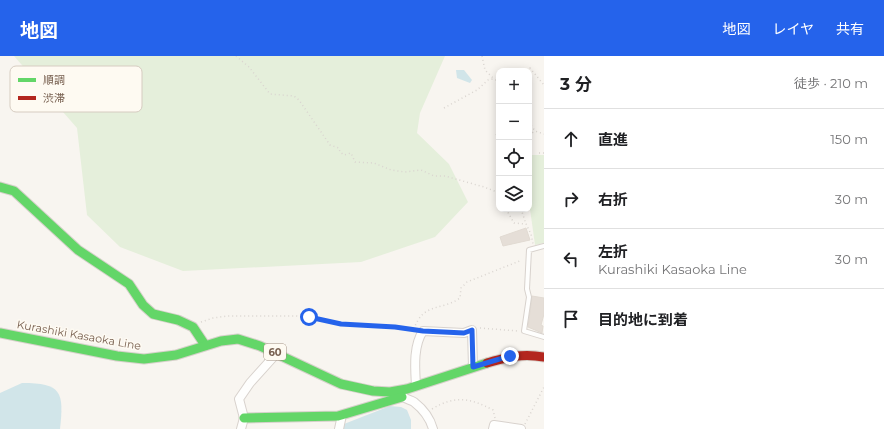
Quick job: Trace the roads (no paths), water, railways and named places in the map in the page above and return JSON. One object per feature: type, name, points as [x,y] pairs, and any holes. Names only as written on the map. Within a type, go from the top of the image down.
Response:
[{"type":"main road","points":[[0,187],[14,191],[78,250],[129,284],[143,305],[153,314],[178,320],[193,327],[204,345]]},
{"type":"main road","name":"Kurashiki Kasaoka Line","points":[[0,333],[117,356],[142,359],[164,357],[194,350],[204,345],[238,339],[277,353],[352,389],[400,394],[416,386],[510,356],[528,354],[544,355]]},
{"type":"main road","points":[[244,418],[342,415],[400,394]]},
{"type":"street","points":[[416,386],[415,362],[420,335],[423,331],[464,333],[472,330],[473,367]]},
{"type":"street","points":[[241,429],[244,418],[239,399],[250,383],[277,353]]},
{"type":"street","points":[[400,394],[413,402],[426,413],[433,429]]},
{"type":"street","points":[[339,429],[342,415]]},
{"type":"street","points":[[494,427],[522,429]]},
{"type":"lane","points":[[544,246],[531,249],[527,288],[529,297],[524,331],[544,337]]}]
